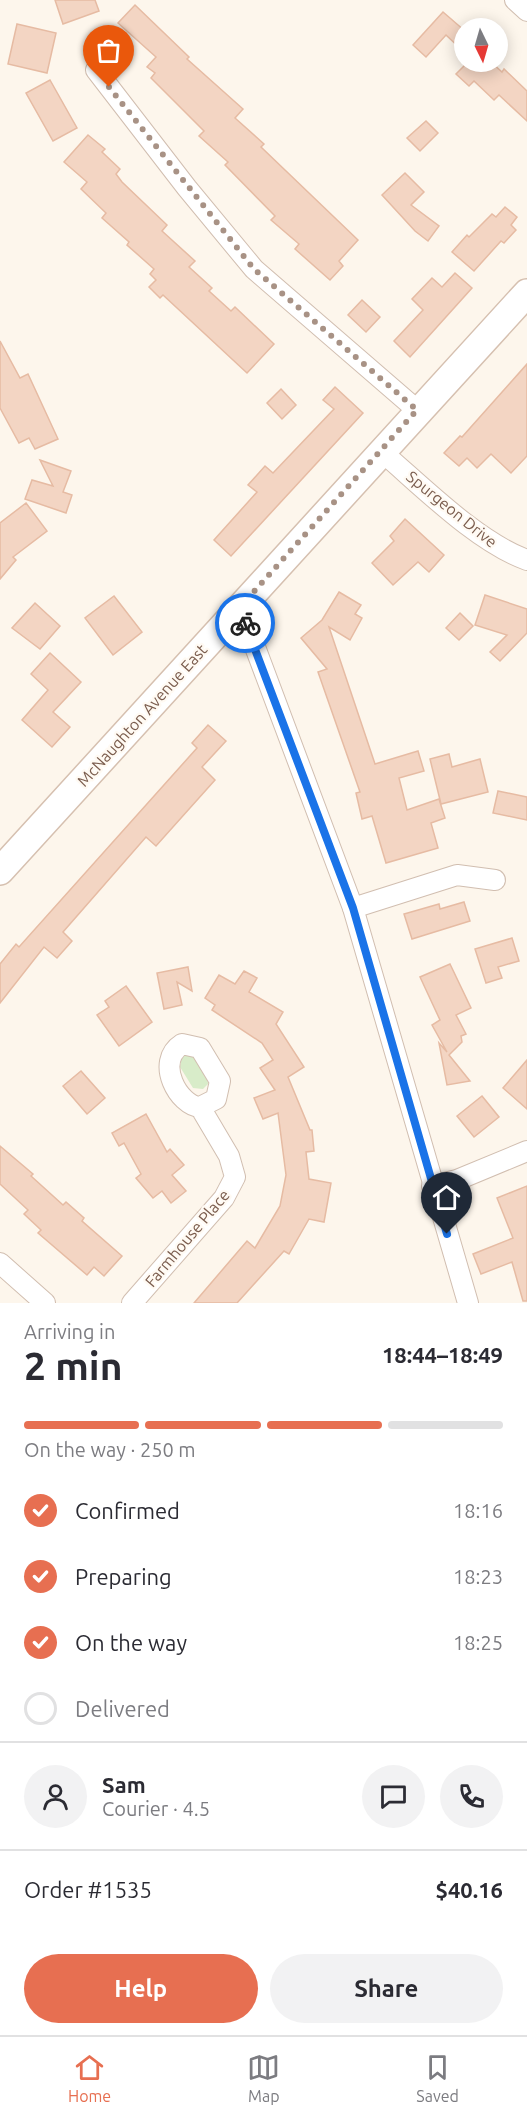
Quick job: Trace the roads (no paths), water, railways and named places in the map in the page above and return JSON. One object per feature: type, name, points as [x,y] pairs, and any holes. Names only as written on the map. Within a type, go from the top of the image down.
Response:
[{"type":"main road","name":"McNaughton Avenue East","points":[[0,871],[382,452],[417,410],[527,292]]},
{"type":"street","points":[[515,0],[527,11]]},
{"type":"street","points":[[96,70],[187,188],[254,269],[417,410]]},
{"type":"street","name":"Spurgeon Drive","points":[[382,452],[484,538],[505,551],[527,560]]},
{"type":"street","points":[[240,607],[353,908],[432,1186],[468,1303]]},
{"type":"street","points":[[353,908],[457,875],[495,880]]},
{"type":"street","name":"Farmhouse Place","points":[[132,1303],[224,1198],[235,1177],[229,1156],[200,1107]]},
{"type":"street","points":[[432,1186],[457,1180],[527,1151]]},
{"type":"street","points":[[0,1263],[45,1303]]}]
